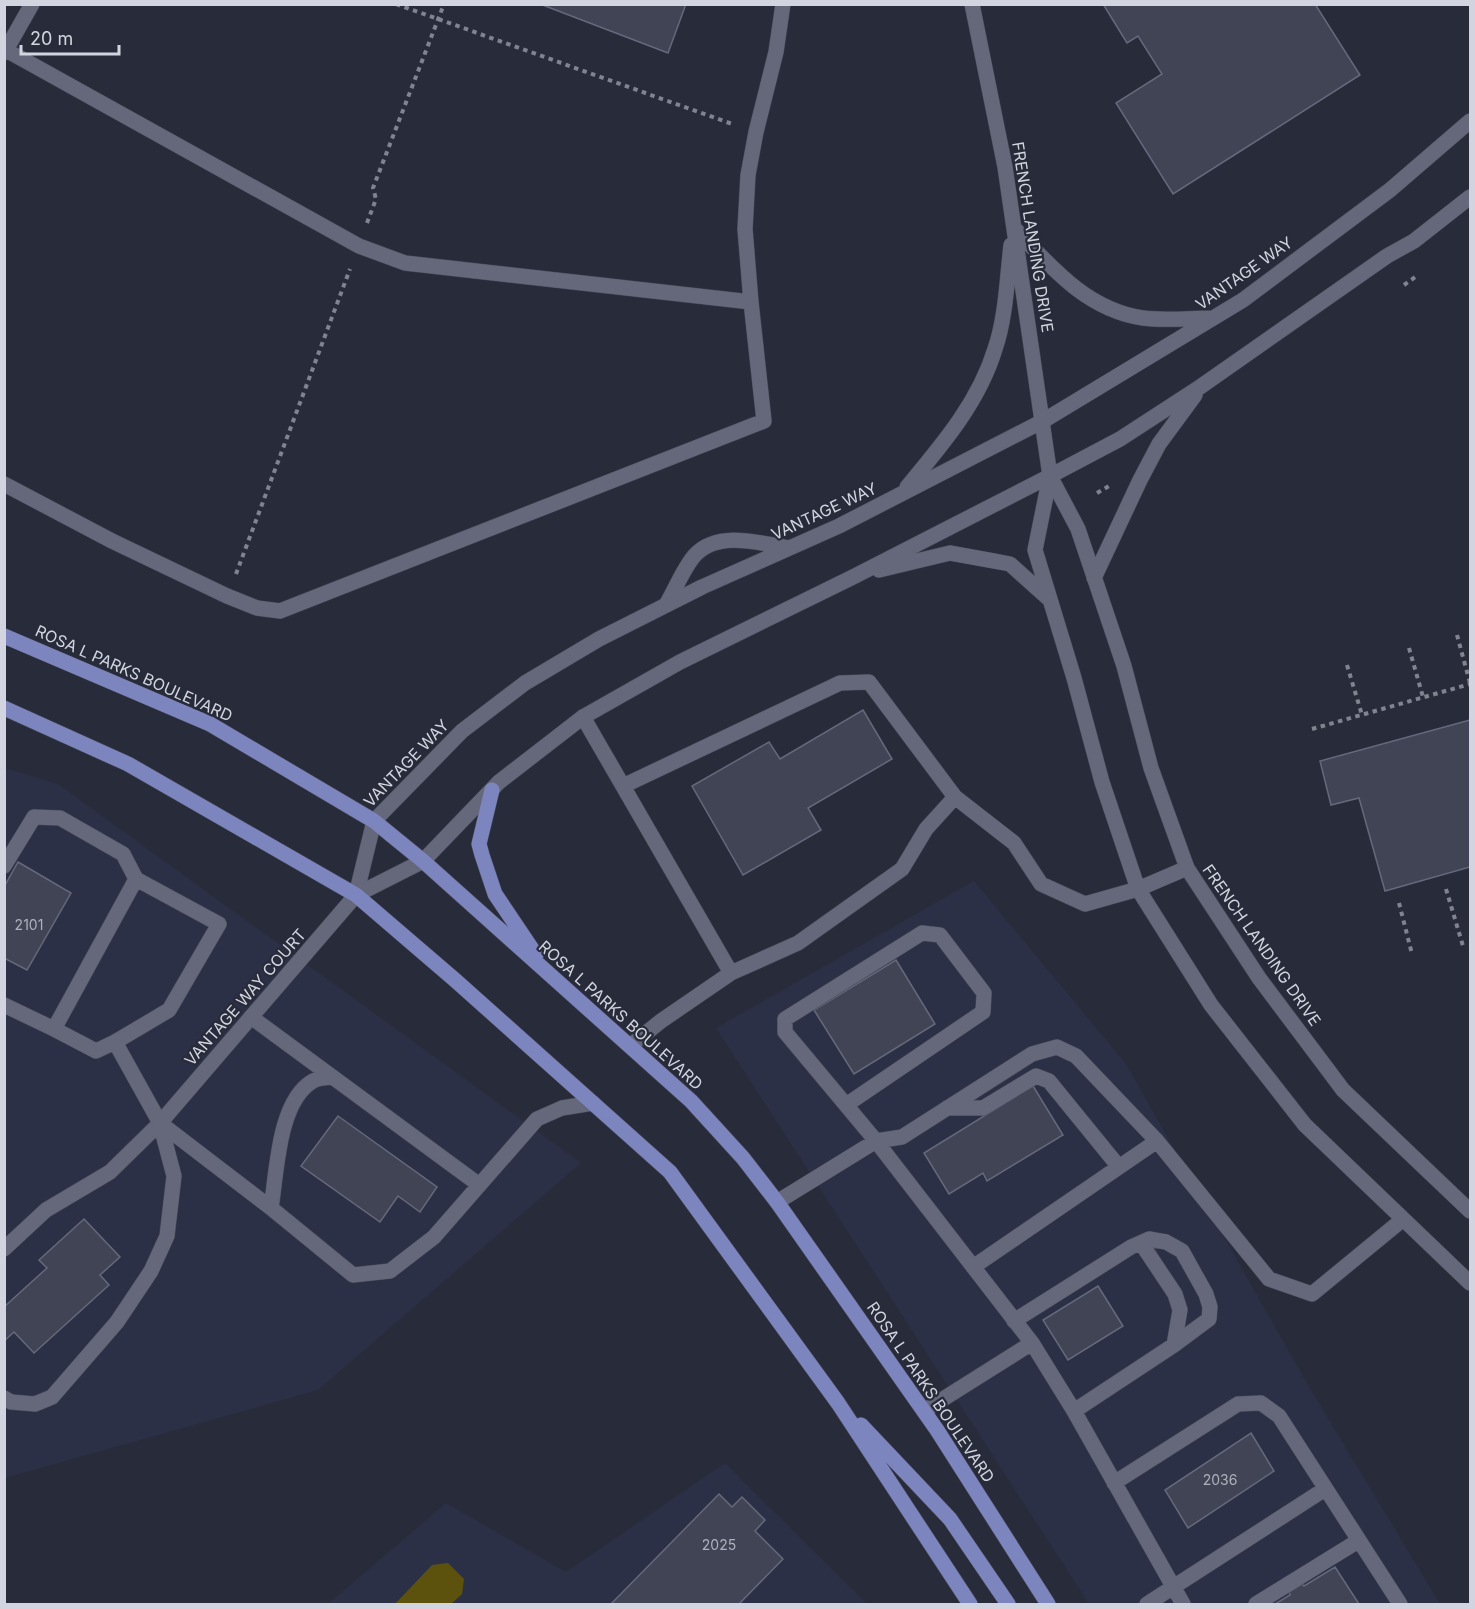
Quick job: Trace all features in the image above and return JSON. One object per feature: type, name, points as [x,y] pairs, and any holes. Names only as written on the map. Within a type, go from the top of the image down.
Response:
[{"type":"main road","name":"ROSA L PARKS BOULEVARD","points":[[4,636],[210,724],[374,821],[423,861],[691,1101],[743,1158],[777,1202],[924,1411],[1048,1605]]},
{"type":"main road","points":[[4,708],[128,764],[356,895],[670,1172],[832,1394],[970,1605]]},
{"type":"main road","points":[[492,790],[479,844],[482,855],[495,894],[549,975]]},
{"type":"main road","points":[[832,1394],[950,1519],[1008,1605]]},
{"type":"street","points":[[32,4],[5,51],[359,246],[405,263],[751,302]]},
{"type":"street","points":[[4,484],[112,542],[227,596],[257,608],[280,611],[764,421],[745,229],[748,176],[756,132],[776,52],[783,4]]},
{"type":"street","name":"FRENCH LANDING DRIVE","points":[[972,4],[1005,167],[1050,477],[1035,550],[1074,678],[1102,782],[1138,889],[1210,1005],[1305,1125],[1470,1283]]},
{"type":"street","name":"VANTAGE WAY","points":[[356,895],[374,821],[462,730],[525,683],[599,639],[666,605],[839,526],[1043,422],[1243,300],[1390,190],[1470,121]]},
{"type":"street","points":[[356,895],[423,861],[492,790],[583,717],[680,662],[853,577],[1120,439],[1200,387],[1387,256],[1414,241],[1470,197]]},
{"type":"street","points":[[1014,228],[1054,270],[1096,303],[1124,315],[1146,318],[1212,318]]},
{"type":"street","points":[[901,494],[945,442],[983,382],[996,348],[1014,228]]},
{"type":"street","points":[[1094,578],[1140,480],[1160,444],[1200,387]]},
{"type":"street","name":"FRENCH LANDING DRIVE","points":[[1050,477],[1078,529],[1124,666],[1151,768],[1187,868],[1259,978],[1343,1090],[1470,1211]]},
{"type":"street","points":[[666,605],[695,555],[712,544],[728,540],[746,540],[789,548]]},
{"type":"street","points":[[853,577],[950,553],[1010,564],[1049,599]]},
{"type":"street","points":[[623,786],[840,683],[869,681],[955,797],[1014,843],[1041,884],[1084,904],[1138,889],[1187,868]]},
{"type":"street","points":[[583,717],[731,973]]},
{"type":"street","points":[[630,1046],[661,1021],[731,973],[798,943],[902,869],[926,829],[955,797]]},
{"type":"street","points":[[4,866],[34,817],[60,818],[123,854],[136,879],[219,924],[169,1010],[96,1051],[4,1005]]},
{"type":"street","points":[[54,1029],[136,879]]},
{"type":"street","name":"VANTAGE WAY COURT","points":[[4,1249],[46,1210],[110,1172],[160,1123],[356,895]]},
{"type":"street","points":[[846,1105],[983,1012],[984,993],[940,935],[922,933],[785,1019],[785,1032],[876,1141],[1032,1343],[1074,1411],[1184,1605]]},
{"type":"street","points":[[251,1017],[478,1184]]},
{"type":"street","points":[[4,1398],[11,1402],[35,1404],[52,1397],[117,1322],[152,1271],[167,1236],[174,1176],[160,1123],[115,1042]]},
{"type":"street","points":[[777,1202],[876,1141],[902,1137],[1032,1054],[1057,1047],[1076,1056],[1157,1141],[1269,1279],[1312,1294],[1402,1220]]},
{"type":"street","points":[[946,1108],[982,1108],[1036,1076],[1050,1081],[1119,1167]]},
{"type":"street","points":[[271,1208],[284,1124],[300,1092],[314,1080],[332,1077]]},
{"type":"street","points":[[160,1123],[271,1208],[353,1275],[390,1271],[434,1238],[478,1184],[537,1119],[562,1108],[592,1103]]},
{"type":"street","points":[[973,1267],[1157,1141]]},
{"type":"street","points":[[1014,1321],[1149,1239],[1166,1242],[1182,1251],[1206,1294],[1210,1307],[1209,1319],[1074,1411]]},
{"type":"street","points":[[1141,1243],[1175,1294],[1180,1310],[1174,1345]]},
{"type":"street","points":[[924,1411],[1032,1343]]},
{"type":"street","points":[[1114,1483],[1238,1404],[1261,1403],[1279,1416],[1400,1605]]},
{"type":"street","points":[[1147,1605],[1325,1489]]},
{"type":"street","points":[[1256,1605],[1358,1541]]},
{"type":"path","points":[[396,4],[756,132]]},
{"type":"path","points":[[227,596],[359,246],[376,199],[373,188],[444,4]]},
{"type":"path","points":[[1404,285],[1418,275]]},
{"type":"path","points":[[1312,729],[1470,684],[1457,634]]},
{"type":"path","points":[[1409,648],[1423,697]]},
{"type":"path","points":[[1347,665],[1362,715]]},
{"type":"path","points":[[1446,889],[1463,946]]},
{"type":"path","points":[[1399,903],[1412,954]]},
{"type":"shaded area","points":[[5,768],[58,784],[581,1163],[318,1390],[5,1478]]},
{"type":"shaded area","points":[[974,881],[1126,1064],[1308,1385],[1440,1604],[1089,1604],[716,1028]]},
{"type":"shaded area","points":[[725,1463],[867,1604],[328,1604],[446,1503],[566,1572]]},
{"type":"shaded area","points":[[448,1563],[464,1579],[462,1594],[451,1604],[395,1604],[432,1565]]},
{"type":"building","points":[[540,4],[686,4],[668,53]]},
{"type":"building","points":[[1103,4],[1315,4],[1360,75],[1173,194],[1116,103],[1162,74],[1138,36],[1127,43]]},
{"type":"building","points":[[863,710],[892,759],[808,808],[821,830],[743,875],[692,786],[769,742],[780,759]]},
{"type":"building","points":[[1470,720],[1470,867],[1385,891],[1359,798],[1331,805],[1320,761]]},
{"type":"building","points":[[18,862],[71,893],[27,970],[4,958],[4,887]]},
{"type":"building","points":[[896,960],[935,1024],[854,1074],[814,1010]]},
{"type":"building","points":[[1033,1086],[1063,1135],[987,1181],[983,1173],[949,1194],[924,1153]]},
{"type":"building","points":[[338,1116],[437,1187],[420,1212],[398,1196],[380,1222],[301,1166]]},
{"type":"building","points":[[84,1219],[120,1257],[100,1275],[109,1285],[34,1353],[14,1332],[4,1341],[4,1307],[47,1268],[39,1260]]},
{"type":"building","points":[[1098,1286],[1123,1326],[1068,1360],[1043,1320]]},
{"type":"building","points":[[1251,1433],[1274,1471],[1188,1528],[1165,1490]]},
{"type":"building","points":[[719,1494],[732,1507],[742,1497],[765,1520],[755,1531],[783,1559],[739,1604],[611,1604]]},
{"type":"building","points":[[1335,1567],[1359,1604],[1275,1604],[1290,1595],[1289,1592],[1302,1584],[1304,1586]]}]
